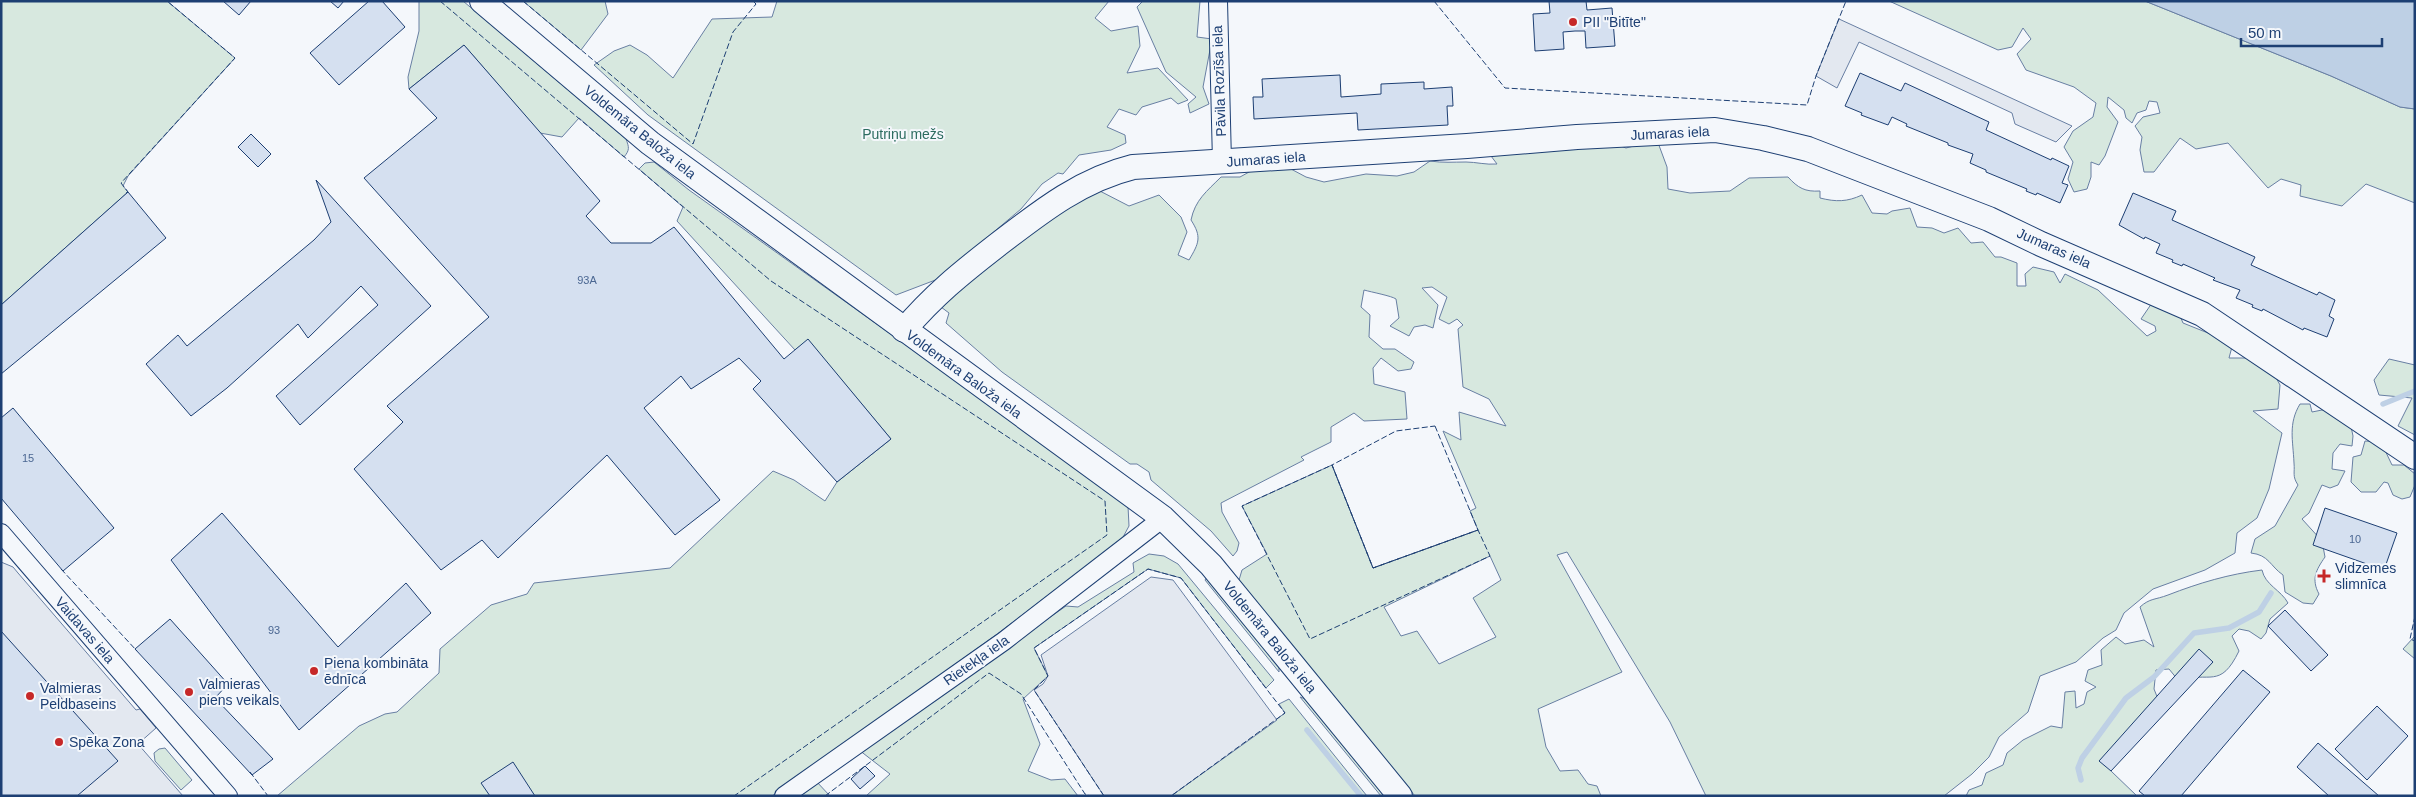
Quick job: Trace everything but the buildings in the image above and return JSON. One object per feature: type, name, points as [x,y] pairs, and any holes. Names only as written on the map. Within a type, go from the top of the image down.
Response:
[{"type":"street","name":"Voldemāra Baloža iela","points":[[482,1],[650,143],[1162,518],[1211,565],[1400,796]]},
{"type":"street","name":"Pāvila Rozīša iela","points":[[1218,1],[1222,162]]},
{"type":"street","name":"Jumaras iela","points":[[904,330],[941,289],[1060,198],[1108,173],[1134,167],[1467,146],[1577,137],[1715,130],[1764,138],[1808,149],[1989,219],[2041,244],[2202,314],[2415,457]]},
{"type":"street","name":"Rietekļa iela","points":[[784,796],[1004,641],[1162,518]]},
{"type":"street","name":"Vaidavas iela","points":[[1,533],[228,796]]},
{"type":"green space","points":[[1,1],[167,1],[235,58],[128,176],[123,186],[128,192],[1,305]]},
{"type":"green space","points":[[419,1],[463,1],[626,139],[628,148],[626,155],[624,157],[579,118],[562,137],[540,133],[464,45],[409,89],[408,77],[419,31]]},
{"type":"green space","points":[[523,1],[605,1],[608,14],[581,50]]},
{"type":"green space","name":"Putriņu mežs","points":[[777,1],[1109,1],[1095,18],[1111,31],[1138,26],[1140,46],[1127,73],[1158,68],[1188,100],[1178,104],[1171,98],[1142,107],[1136,115],[1119,109],[1107,127],[1125,135],[1126,143],[1111,150],[1079,155],[1063,174],[1058,173],[1042,184],[1021,209],[938,279],[896,295],[648,115],[594,65],[614,51],[630,45],[647,55],[673,78],[712,19],[772,17]]},
{"type":"green space","points":[[1143,1],[1200,1],[1197,37],[1212,39],[1203,87],[1209,104],[1190,113],[1188,104],[1196,97],[1166,72],[1137,7]]},
{"type":"green space","points":[[1889,1],[2145,1],[2331,76],[2400,107],[2415,109],[2415,203],[2366,184],[2342,206],[2300,196],[2301,185],[2281,179],[2268,188],[2228,143],[2196,149],[2180,138],[2154,172],[2144,172],[2140,150],[2142,137],[2135,126],[2143,117],[2160,113],[2157,102],[2149,101],[2146,110],[2137,113],[2132,123],[2126,118],[2124,110],[2108,97],[2107,107],[2118,122],[2105,156],[2099,165],[2091,162],[2091,177],[2087,189],[2074,192],[2068,179],[2073,162],[2064,147],[2073,131],[2093,117],[2096,103],[2074,87],[2026,70],[2017,54],[2031,39],[2023,28],[2012,47],[1998,50]]},
{"type":"green space","points":[[1657,140],[1667,167],[1668,189],[1690,193],[1730,191],[1749,178],[1788,177],[1802,188],[1810,191],[1820,191],[1820,198],[1841,201],[1862,195],[1872,213],[1887,214],[1892,211],[1910,208],[1917,227],[1932,228],[1944,233],[1958,228],[1971,243],[1983,242],[1995,257],[2001,257],[2017,263],[2017,286],[2026,286],[2025,274],[2033,267],[2054,272],[2060,283],[2065,274],[2098,290],[2147,336],[2156,331],[2155,326],[2141,319],[2154,300],[2178,311],[2183,323],[2233,343],[2229,358],[2253,358],[2274,374],[2280,385],[2278,409],[2253,411],[2282,433],[2269,489],[2257,518],[2237,533],[2235,553],[2205,570],[2153,589],[2124,613],[2116,630],[2103,638],[2076,662],[2040,676],[2028,712],[1999,737],[1989,757],[1972,774],[1944,796],[1706,796],[1670,722],[1567,552],[1557,555],[1622,672],[1538,709],[1546,747],[1560,771],[1578,770],[1588,784],[1597,786],[1601,796],[1415,796],[1242,586],[1239,580],[1242,570],[1267,554],[1242,506],[1332,465],[1373,568],[1478,530],[1470,511],[1476,508],[1443,431],[1461,440],[1459,412],[1506,426],[1489,399],[1463,387],[1458,329],[1463,325],[1457,319],[1449,324],[1439,319],[1447,297],[1432,287],[1422,288],[1438,305],[1433,328],[1425,325],[1414,327],[1409,336],[1390,326],[1399,318],[1396,299],[1364,290],[1361,307],[1370,315],[1369,337],[1383,349],[1395,349],[1414,362],[1411,369],[1398,371],[1381,358],[1373,368],[1374,384],[1405,392],[1407,419],[1364,421],[1354,413],[1331,427],[1331,442],[1301,457],[1304,460],[1221,503],[1222,512],[1239,543],[1237,551],[1233,556],[1211,531],[1151,480],[1149,472],[1137,464],[1130,464],[1002,372],[946,323],[949,313],[941,307],[995,258],[1096,189],[1129,206],[1159,195],[1181,217],[1187,232],[1178,255],[1189,260],[1198,240],[1197,231],[1191,220],[1195,207],[1202,196],[1221,177],[1240,177],[1260,166],[1291,169],[1306,177],[1324,182],[1366,174],[1397,176],[1414,172],[1430,161],[1497,164],[1488,152],[1612,143],[1626,148]],"holes":[[[1490,556],[1501,580],[1473,598],[1496,637],[1439,664],[1417,631],[1401,636],[1384,607]]]},
{"type":"green space","points":[[654,162],[689,190],[1109,490],[1128,506],[1129,526],[1122,539],[1000,632],[772,796],[277,796],[359,726],[385,714],[397,712],[439,673],[440,649],[491,605],[527,594],[534,583],[670,568],[773,471],[794,480],[825,501],[837,482],[891,439],[808,340],[795,350],[677,221],[683,207],[639,169],[645,163]]},
{"type":"green space","points":[[2389,359],[2415,365],[2415,435],[2398,426],[2412,398],[2379,395],[2374,380]]},
{"type":"green space","points":[[2300,404],[2310,404],[2312,412],[2332,408],[2350,422],[2353,436],[2352,446],[2340,444],[2333,453],[2332,469],[2345,471],[2338,485],[2330,488],[2322,485],[2309,513],[2302,519],[2322,541],[2325,557],[2316,575],[2315,584],[2319,594],[2313,604],[2303,603],[2285,592],[2283,575],[2266,558],[2251,553],[2255,539],[2275,526],[2298,485],[2294,477],[2292,432],[2296,411]]},
{"type":"green space","points":[[2365,441],[2381,442],[2392,465],[2404,465],[2415,474],[2415,485],[2410,497],[2402,499],[2393,495],[2388,483],[2384,482],[2376,492],[2361,492],[2351,482],[2353,457],[2361,455]]},
{"type":"green space","points":[[1149,554],[1164,556],[1178,564],[1274,680],[1266,688],[1181,578],[1148,569],[1034,648],[1048,676],[1023,699],[1040,744],[1028,771],[1051,780],[1065,779],[1078,796],[866,796],[890,774],[859,750],[1066,606],[1078,607],[1134,572],[1133,563]]},
{"type":"green space","points":[[2262,570],[2266,580],[2288,603],[2270,619],[2266,633],[2261,639],[2249,631],[2239,629],[2232,636],[2239,651],[2226,671],[2220,675],[2178,680],[2169,669],[2156,670],[2154,689],[2160,704],[2111,767],[2111,771],[2137,796],[1966,796],[1969,790],[1982,785],[1986,773],[2003,765],[2007,753],[2023,740],[2051,726],[2062,728],[2065,692],[2075,691],[2076,708],[2084,704],[2087,692],[2096,687],[2085,681],[2088,670],[2102,665],[2101,650],[2116,637],[2125,644],[2144,640],[2154,647],[2140,607],[2147,602],[2214,580]]},
{"type":"green space","points":[[1207,577],[1279,666],[1279,672],[1205,580]]},
{"type":"green space","points":[[2415,637],[2415,659],[2403,649]]},
{"type":"green space","points":[[1300,697],[1308,700],[1385,796],[1381,796]]},
{"type":"green space","points":[[1289,699],[1367,796],[1171,796],[1285,713],[1279,704]]},
{"type":"green space","points":[[165,748],[192,780],[181,790],[155,761],[154,753],[159,749]]},
{"type":"green space","points":[[816,781],[830,796],[795,796]]},
{"type":"shaded area","points":[[1839,19],[2072,126],[2056,142],[2015,124],[2012,113],[1859,42],[1837,88],[1816,76]]},
{"type":"shaded area","points":[[1,562],[13,567],[136,710],[140,709],[156,728],[138,744],[183,796],[77,796],[1,631]]},
{"type":"shaded area","points":[[1151,577],[1173,580],[1277,720],[1171,796],[1104,796],[1034,690],[1043,684],[1048,676],[1041,655]]},
{"type":"water","points":[[2145,1],[2415,1],[2415,109],[2400,107],[2331,76]]},
{"type":"waterway","points":[[2383,404],[2415,391]]},
{"type":"waterway","points":[[2081,780],[2078,768],[2082,758],[2126,698],[2154,677],[2194,633],[2229,628],[2259,612],[2271,593]]},
{"type":"waterway","points":[[1307,730],[1361,796]]},
{"type":"fence","points":[[126,193],[128,192],[121,183],[235,58],[167,1]]},
{"type":"fence","points":[[440,1],[771,281],[1105,501],[1107,535],[734,796]]},
{"type":"fence","points":[[523,1],[693,144],[733,32],[756,4],[753,1]]},
{"type":"fence","points":[[1434,1],[1505,88],[1807,105],[1816,76],[1846,1]]},
{"type":"fence","points":[[1435,426],[1478,530],[1373,568],[1332,465],[1396,431],[1435,426]]},
{"type":"fence","points":[[1332,465],[1373,568],[1478,530],[1490,556],[1310,639],[1242,506],[1332,465]]},
{"type":"fence","points":[[61,569],[137,651]]},
{"type":"fence","points":[[1104,796],[1034,690],[1048,676],[1034,648],[1148,569],[1181,578],[1285,713],[1171,796]]},
{"type":"fence","points":[[2415,616],[2410,639],[2415,641]]},
{"type":"fence","points":[[825,796],[989,673],[1021,694],[1085,794],[1090,796]]},
{"type":"fence","points":[[250,772],[268,796]]},
{"type":"place","name":"PII \"Bitīte\"","points":[[1573,22]]},
{"type":"place","name":"Vidzemes slimnīca","points":[[2324,576]]},
{"type":"place","name":"Piena kombināta ēdnīca","points":[[314,671]]},
{"type":"place","name":"Valmieras piens veikals","points":[[189,692]]},
{"type":"place","name":"Valmieras Peldbaseins","points":[[30,696]]},
{"type":"place","name":"Spēka Zona","points":[[59,742]]}]
